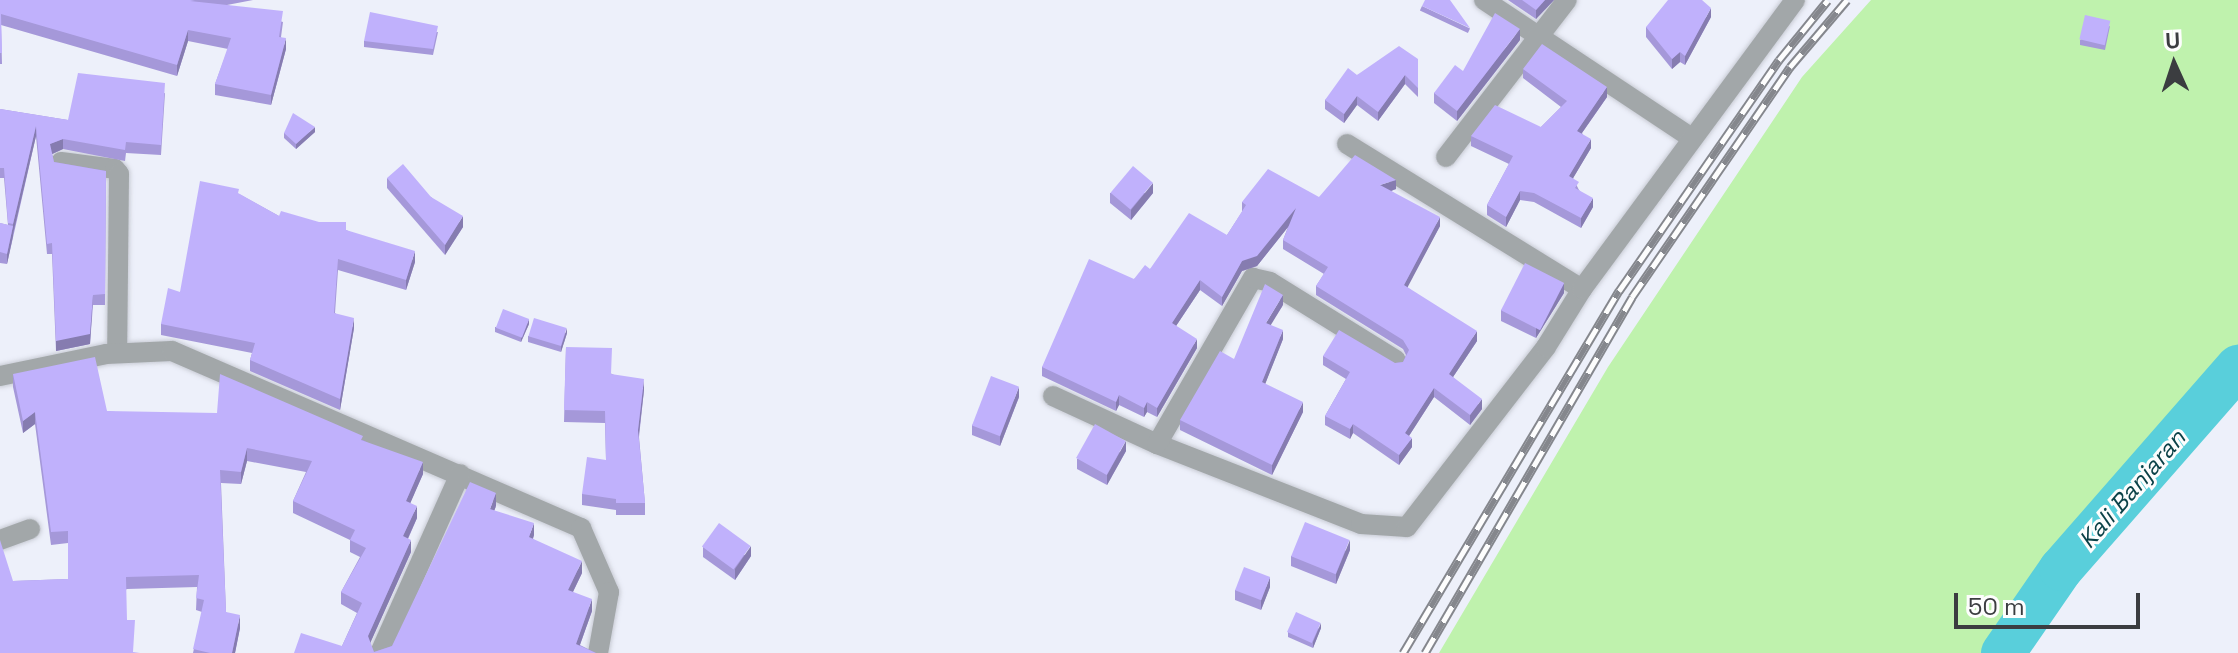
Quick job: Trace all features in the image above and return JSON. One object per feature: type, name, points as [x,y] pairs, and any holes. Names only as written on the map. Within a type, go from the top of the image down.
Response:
[{"type":"street","points":[[1484,0],[1542,34],[1692,138]]},
{"type":"street","points":[[1446,157],[1567,0]]},
{"type":"street","points":[[1053,396],[1157,444],[1361,524],[1400,530],[1415,521],[1528,372],[1582,289],[1795,0]]},
{"type":"street","points":[[1347,144],[1582,289]]},
{"type":"street","points":[[61,162],[118,171],[117,352]]},
{"type":"street","points":[[1157,444],[1253,278],[1270,282],[1396,360]]},
{"type":"street","points":[[0,376],[117,352],[172,351],[581,528],[603,569],[609,592],[598,653]]},
{"type":"street","points":[[380,653],[460,474]]},
{"type":"street","points":[[0,540],[30,529]]},
{"type":"green space","points":[[1871,0],[2238,0],[2238,367],[2061,569],[2003,653],[1439,653],[1608,367],[1802,77]]},
{"type":"building","points":[[0,0],[195,0],[190,1],[283,11],[279,37],[286,38],[271,95],[215,84],[231,38],[188,30],[177,65],[1,14],[0,53]]},
{"type":"building","points":[[1425,0],[1450,0],[1470,28],[1422,6]]},
{"type":"building","points":[[1522,0],[1545,0],[1536,10]]},
{"type":"building","points":[[1668,0],[1702,0],[1711,8],[1685,56],[1680,52],[1672,59],[1646,27]]},
{"type":"building","points":[[370,12],[438,26],[433,49],[364,41]]},
{"type":"building","points":[[1495,13],[1520,29],[1457,111],[1434,93],[1455,65],[1463,71]]},
{"type":"building","points":[[2085,15],[2110,21],[2105,45],[2079,39]]},
{"type":"building","points":[[1542,44],[1607,87],[1577,131],[1591,139],[1569,176],[1579,182],[1575,188],[1593,198],[1581,218],[1534,193],[1520,191],[1506,217],[1487,205],[1513,156],[1471,136],[1495,105],[1541,127],[1567,101],[1523,69]]},
{"type":"building","points":[[1399,46],[1418,59],[1418,88],[1405,75],[1378,112],[1357,96],[1344,114],[1325,100],[1348,68],[1357,75]]},
{"type":"building","points":[[78,73],[165,83],[161,145],[126,142],[125,150],[63,139],[50,144],[54,162],[106,171],[105,294],[93,295],[90,334],[56,341],[52,243],[47,244],[36,126],[13,224],[8,223],[4,168],[0,168],[0,109],[68,120]]},
{"type":"building","points":[[293,113],[315,127],[296,144],[284,133]]},
{"type":"building","points":[[1355,155],[1396,180],[1380,185],[1440,217],[1404,285],[1477,331],[1449,374],[1482,399],[1470,415],[1434,388],[1405,433],[1412,438],[1399,455],[1353,424],[1350,429],[1325,416],[1350,372],[1323,356],[1339,330],[1395,363],[1403,362],[1409,350],[1403,340],[1316,286],[1328,267],[1283,240],[1296,208],[1257,256],[1242,261],[1222,297],[1200,280],[1172,323],[1197,339],[1157,408],[1147,402],[1144,408],[1119,395],[1116,402],[1042,367],[1089,259],[1134,279],[1145,265],[1150,269],[1189,213],[1227,235],[1246,205],[1242,202],[1268,169],[1319,197]]},
{"type":"building","points":[[403,164],[431,197],[463,216],[445,245],[387,178]]},
{"type":"building","points":[[1133,166],[1153,183],[1130,210],[1111,193]]},
{"type":"building","points":[[200,181],[239,189],[238,193],[279,216],[281,211],[319,222],[346,222],[346,230],[415,251],[406,280],[338,259],[334,313],[354,318],[340,399],[250,360],[255,343],[161,324],[168,288],[180,292]]},
{"type":"building","points":[[0,223],[13,226],[7,254],[0,252]]},
{"type":"building","points":[[1525,263],[1564,283],[1540,330],[1501,310]]},
{"type":"building","points":[[1265,284],[1283,295],[1266,323],[1283,330],[1262,382],[1303,402],[1272,465],[1180,420],[1220,351],[1234,359]]},
{"type":"building","points":[[503,309],[529,319],[522,338],[496,328]]},
{"type":"building","points":[[534,318],[567,328],[561,346],[528,336]]},
{"type":"building","points":[[566,347],[612,348],[611,374],[644,379],[638,430],[645,503],[616,503],[616,499],[582,494],[587,457],[606,460],[605,411],[564,410]]},
{"type":"building","points":[[95,357],[107,411],[217,413],[220,374],[363,436],[361,440],[423,462],[406,501],[417,506],[403,536],[411,540],[368,636],[374,652],[392,646],[470,482],[496,493],[490,509],[534,523],[529,537],[582,561],[568,590],[592,599],[576,644],[596,653],[294,653],[301,633],[342,646],[362,603],[341,592],[366,548],[350,540],[355,530],[293,501],[312,461],[247,448],[241,472],[220,470],[226,612],[240,615],[232,653],[193,649],[204,600],[196,598],[199,575],[126,577],[127,620],[135,620],[133,652],[140,653],[0,653],[0,540],[13,581],[68,579],[68,531],[51,532],[35,412],[23,421],[13,374]]},
{"type":"building","points":[[991,376],[1019,387],[1000,436],[972,425]]},
{"type":"building","points":[[1095,424],[1126,441],[1107,475],[1076,458]]},
{"type":"building","points":[[1305,522],[1350,540],[1336,574],[1291,556]]},
{"type":"building","points":[[719,523],[751,546],[734,569],[702,546]]},
{"type":"building","points":[[1244,567],[1270,577],[1261,600],[1235,590]]},
{"type":"building","points":[[1296,612],[1321,623],[1312,643],[1287,632]]},
{"type":"waterway","name":"Kali Banjaran","points":[[2003,653],[2061,569],[2238,367]]},
{"type":"railway","points":[[1403,653],[1619,291],[1779,60],[1828,0]]},
{"type":"railway","points":[[1425,653],[1632,297],[1790,67],[1847,0]]}]
